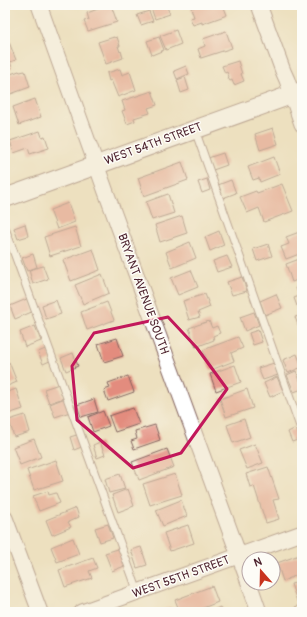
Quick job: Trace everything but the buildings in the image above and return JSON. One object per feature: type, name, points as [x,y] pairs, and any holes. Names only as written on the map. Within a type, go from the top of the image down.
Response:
[{"type":"street","name":"BRYANT AVENUE SOUTH","points":[[39,5],[241,561]]},
{"type":"street","points":[[259,5],[283,71],[287,80],[297,93],[302,124]]},
{"type":"street","name":"WEST 54TH STREET","points":[[5,198],[297,93]]},
{"type":"street","points":[[5,518],[40,612]]},
{"type":"street","name":"WEST 55TH STREET","points":[[82,612],[302,533]]},
{"type":"street","name":"BRYANT AVENUE SOUTH","points":[[252,591],[260,612]]},
{"type":"lane","points":[[195,129],[302,432]]},
{"type":"lane","points":[[5,228],[138,592]]},
{"type":"highlighted area","points":[[168,317],[197,348],[227,389],[181,453],[133,468],[77,420],[72,366],[94,333]]}]
